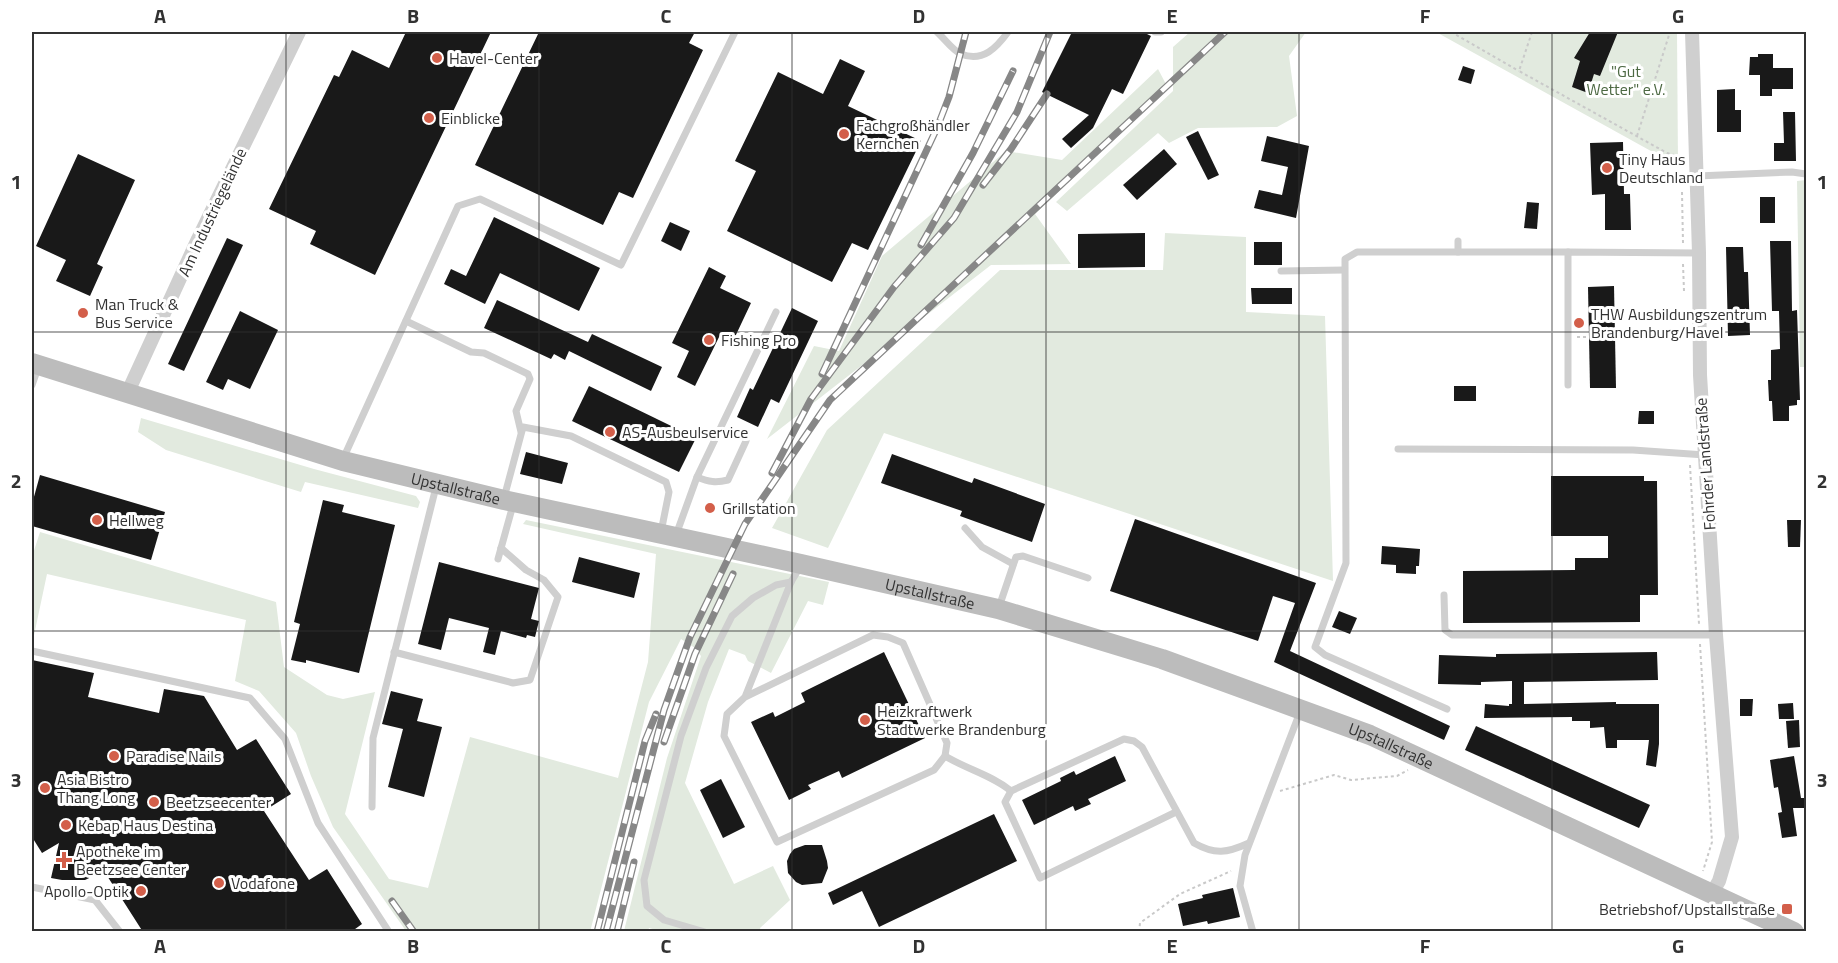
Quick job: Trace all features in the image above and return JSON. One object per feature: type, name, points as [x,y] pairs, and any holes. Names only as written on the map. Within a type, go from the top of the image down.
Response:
[{"type":"street","name":"Am Industriegelände","points":[[127,394],[198,239],[299,32]]},
{"type":"street","name":"Fohrder Landstraße","points":[[1692,32],[1699,253],[1700,375],[1716,635],[1732,837],[1719,881],[1712,893]]},
{"type":"street","name":"Upstallstraße","points":[[35,364],[343,461],[509,502],[801,564],[998,609],[1162,658],[1370,735],[1712,893],[1764,921],[1794,932]]},
{"type":"lane","points":[[343,461],[458,206],[480,199],[621,265],[735,32]]},
{"type":"lane","points":[[937,32],[961,54],[980,56],[996,49],[1008,32]]},
{"type":"lane","points":[[1155,32],[1161,32]]},
{"type":"lane","points":[[1697,176],[1806,174]]},
{"type":"lane","points":[[1458,241],[1458,252]]},
{"type":"lane","points":[[1447,709],[1325,655],[1316,647],[1346,563],[1345,259],[1357,252],[1699,253]]},
{"type":"lane","points":[[1568,252],[1568,385]]},
{"type":"lane","points":[[1281,271],[1344,270]]},
{"type":"lane","points":[[668,536],[776,312]]},
{"type":"lane","points":[[406,321],[471,352],[484,353],[528,374],[530,379],[516,411],[521,432]]},
{"type":"lane","points":[[32,385],[35,364]]},
{"type":"lane","points":[[498,559],[523,427],[571,436],[666,482],[669,492],[668,536]]},
{"type":"lane","points":[[697,477],[718,483],[728,480],[746,441]]},
{"type":"lane","points":[[1398,449],[1633,450],[1705,455]]},
{"type":"lane","points":[[372,807],[373,738],[436,484]]},
{"type":"lane","points":[[965,528],[982,547],[1013,564]]},
{"type":"lane","points":[[394,652],[513,683],[530,680],[558,597],[544,580],[526,570],[501,548]]},
{"type":"lane","points":[[998,609],[1016,557],[1023,556],[1088,578]]},
{"type":"lane","points":[[745,697],[791,582],[801,564]]},
{"type":"lane","points":[[705,932],[664,920],[647,906],[644,880],[681,736],[706,668],[732,616],[753,598],[776,585],[791,582]]},
{"type":"lane","points":[[1444,595],[1445,630],[1452,635],[1716,635]]},
{"type":"lane","points":[[873,636],[888,637],[903,643],[947,743],[945,756],[934,770],[777,842],[724,736],[727,714],[745,697],[873,636]]},
{"type":"lane","points":[[32,651],[250,698],[285,739],[318,823],[389,932]]},
{"type":"lane","points":[[1253,932],[1240,886],[1245,855],[1301,709]]},
{"type":"lane","points":[[1176,813],[1040,878],[1005,802],[1011,791],[1124,739],[1134,741],[1142,747],[1194,843],[1210,852],[1236,849],[1249,843]]},
{"type":"lane","points":[[945,756],[1002,783],[1011,791]]},
{"type":"lane","points":[[32,887],[95,900],[120,932]]},
{"type":"path","points":[[1451,32],[1677,157],[1696,157]]},
{"type":"path","points":[[1519,70],[1532,32]]},
{"type":"path","points":[[1637,136],[1670,32]]},
{"type":"path","points":[[1615,333],[1664,333]]},
{"type":"path","points":[[1582,337],[1589,337]]},
{"type":"path","points":[[1269,794],[1334,775],[1351,780],[1397,776],[1426,761]]},
{"type":"path","points":[[1139,932],[1140,923],[1180,894],[1226,872],[1242,870]]},
{"type":"green space","points":[[1190,32],[1306,32],[1289,56],[1297,116],[1277,127],[1198,128],[1169,143],[1158,133],[1067,211],[1056,202],[1173,91],[1173,47]]},
{"type":"green space","name":"\"Gut Wetter\" e.V.","points":[[1436,32],[1677,32],[1678,166]]},
{"type":"green space","points":[[1158,69],[1168,88],[1035,214],[1071,264],[991,265],[767,439],[814,346],[839,351],[882,256],[1006,151],[1062,160]]},
{"type":"green space","points":[[1806,180],[1806,367],[1800,367],[1797,181]]},
{"type":"green space","points":[[1165,233],[1246,237],[1246,312],[1325,316],[1333,581],[884,433],[828,548],[772,528],[827,430],[1000,270],[1163,270]]},
{"type":"green space","points":[[141,418],[314,469],[416,496],[420,502],[418,508],[305,482],[301,492],[166,450],[138,432]]},
{"type":"green space","points":[[526,520],[829,582],[823,605],[808,601],[771,673],[748,661],[745,655],[729,649],[708,702],[685,783],[734,884],[773,866],[790,900],[760,928],[761,931],[663,932],[649,928],[648,931],[624,931],[667,758],[701,656],[695,648],[681,639],[649,702],[590,932],[406,931],[333,827],[296,733],[259,691],[235,681],[246,620],[47,574],[32,640],[32,557],[40,532],[276,602],[284,667],[327,695],[343,699],[375,692],[345,814],[389,879],[428,888],[470,737],[618,778],[648,662],[656,554],[523,524]]},
{"type":"building","points":[[406,32],[491,32],[375,275],[310,244],[316,231],[269,209],[334,75],[339,77],[352,50],[389,68]]},
{"type":"building","points":[[539,32],[695,32],[689,43],[703,50],[633,198],[619,192],[603,225],[475,165]]},
{"type":"building","points":[[1072,32],[1143,32],[1151,36],[1123,94],[1112,89],[1093,128],[1071,148],[1062,139],[1089,115],[1042,92]]},
{"type":"building","points":[[1590,32],[1618,32],[1600,76],[1594,74],[1588,93],[1572,87],[1580,61],[1574,58]]},
{"type":"building","points":[[1758,54],[1773,54],[1773,68],[1793,68],[1793,89],[1772,89],[1772,96],[1760,96],[1760,75],[1749,75],[1750,57],[1758,57]]},
{"type":"building","points":[[840,59],[865,71],[848,106],[921,141],[868,250],[852,243],[832,282],[727,231],[756,171],[735,161],[778,72],[823,94]]},
{"type":"building","points":[[1463,66],[1475,70],[1471,84],[1458,80]]},
{"type":"building","points":[[1735,89],[1735,110],[1741,110],[1741,132],[1717,132],[1717,90]]},
{"type":"building","points":[[1783,112],[1795,112],[1796,161],[1774,161],[1774,143],[1784,143]]},
{"type":"building","points":[[1198,131],[1219,175],[1208,180],[1186,137]]},
{"type":"building","points":[[1267,136],[1309,146],[1296,218],[1254,208],[1259,190],[1282,195],[1288,167],[1261,161]]},
{"type":"building","name":"Tiny Haus Deutschland","points":[[1623,142],[1624,194],[1630,194],[1631,230],[1605,230],[1605,194],[1592,195],[1590,143]]},
{"type":"building","points":[[1164,149],[1177,164],[1137,200],[1123,185]]},
{"type":"building","points":[[78,154],[135,180],[97,264],[103,267],[90,296],[56,281],[66,260],[36,246]]},
{"type":"building","points":[[1760,197],[1775,197],[1775,223],[1760,223]]},
{"type":"building","points":[[1527,202],[1539,203],[1537,229],[1524,228]]},
{"type":"building","points":[[494,217],[600,268],[579,311],[500,273],[485,304],[444,284],[451,269],[466,276]]},
{"type":"building","points":[[670,222],[690,231],[681,251],[661,241]]},
{"type":"building","points":[[1145,233],[1145,267],[1078,268],[1078,234]]},
{"type":"building","points":[[227,238],[243,245],[184,371],[168,364]]},
{"type":"building","points":[[1770,241],[1791,241],[1792,311],[1797,310],[1800,400],[1797,400],[1797,405],[1789,406],[1789,421],[1773,421],[1772,401],[1769,401],[1768,380],[1771,380],[1771,350],[1780,349],[1779,311],[1772,311]]},
{"type":"building","points":[[1254,242],[1282,242],[1282,265],[1254,265]]},
{"type":"building","points":[[1726,247],[1743,247],[1744,272],[1748,272],[1750,335],[1728,336]]},
{"type":"building","points":[[709,267],[726,276],[720,288],[751,303],[734,339],[721,333],[695,386],[677,377],[689,351],[672,343]]},
{"type":"building","points":[[1614,286],[1616,388],[1590,388],[1588,287]]},
{"type":"building","points":[[1251,288],[1292,288],[1292,304],[1252,304]]},
{"type":"building","points":[[497,300],[588,342],[592,334],[662,367],[651,391],[569,351],[565,360],[554,354],[551,359],[484,328]]},
{"type":"building","points":[[792,308],[818,321],[779,403],[771,399],[758,427],[737,417],[750,388],[753,390]]},
{"type":"building","points":[[240,311],[278,330],[250,389],[228,379],[223,390],[206,382]]},
{"type":"building","points":[[589,386],[696,438],[679,472],[572,421]]},
{"type":"building","points":[[1454,386],[1476,386],[1476,401],[1454,401]]},
{"type":"building","points":[[1639,411],[1654,411],[1654,424],[1638,424]]},
{"type":"building","points":[[526,452],[568,463],[562,484],[520,474]]},
{"type":"building","points":[[892,454],[972,483],[974,478],[1045,504],[1032,542],[960,516],[962,511],[881,483]]},
{"type":"building","name":"Hellweg","points":[[40,475],[165,512],[151,560],[32,526],[32,504]]},
{"type":"building","points":[[1551,476],[1644,476],[1644,481],[1657,481],[1658,595],[1640,595],[1640,622],[1463,623],[1463,571],[1575,570],[1575,558],[1608,558],[1608,536],[1551,536]]},
{"type":"building","points":[[323,500],[344,505],[342,512],[395,525],[359,673],[306,660],[306,663],[291,660],[300,624],[294,622]]},
{"type":"building","points":[[1135,519],[1316,583],[1290,651],[1450,726],[1444,740],[1274,662],[1295,603],[1273,596],[1258,641],[1110,591]]},
{"type":"building","points":[[1787,520],[1801,520],[1800,547],[1788,547]]},
{"type":"building","points":[[1382,546],[1420,549],[1416,574],[1396,573],[1396,565],[1381,564]]},
{"type":"building","points":[[579,557],[640,573],[634,598],[572,582]]},
{"type":"building","points":[[439,562],[539,588],[531,619],[539,621],[535,637],[527,635],[526,638],[501,631],[495,655],[483,652],[489,628],[449,618],[441,650],[418,644]]},
{"type":"building","points":[[1339,611],[1357,618],[1350,634],[1332,627]]},
{"type":"building","name":"Heizkraftwerk Stadtwerke Brandenburg","points":[[884,652],[925,738],[842,778],[839,771],[808,785],[811,789],[789,800],[751,722],[773,712],[775,717],[805,702],[801,693]]},
{"type":"building","points":[[1657,652],[1658,680],[1524,682],[1524,704],[1616,702],[1616,704],[1659,704],[1659,744],[1656,767],[1646,765],[1649,740],[1617,740],[1617,748],[1606,748],[1604,727],[1590,728],[1590,721],[1572,721],[1572,717],[1484,718],[1485,704],[1509,706],[1512,704],[1512,681],[1481,682],[1481,685],[1438,684],[1439,655],[1496,657],[1496,654]]},
{"type":"building","name":"Beetzseecenter","points":[[32,660],[94,673],[88,697],[159,713],[164,689],[204,696],[237,750],[256,739],[291,794],[264,811],[309,880],[327,869],[362,924],[351,932],[143,932],[104,871],[85,880],[51,878],[59,843],[42,853],[32,837]]},
{"type":"building","points":[[391,691],[423,699],[417,721],[442,727],[424,797],[388,787],[403,729],[382,724]]},
{"type":"building","points":[[1740,699],[1753,699],[1752,716],[1740,716]]},
{"type":"building","points":[[1793,703],[1794,719],[1779,719],[1778,704]]},
{"type":"building","points":[[1799,720],[1800,747],[1788,748],[1786,721]]},
{"type":"building","points":[[1476,726],[1650,805],[1639,828],[1465,750]]},
{"type":"building","points":[[1115,756],[1126,781],[1088,799],[1091,804],[1075,811],[1073,806],[1034,825],[1022,800],[1061,781],[1060,778],[1074,771],[1076,775]]},
{"type":"building","points":[[1794,756],[1801,798],[1806,798],[1806,808],[1793,808],[1797,836],[1782,838],[1778,813],[1782,812],[1778,787],[1774,788],[1770,760]]},
{"type":"building","points":[[721,779],[745,827],[723,838],[700,790]]},
{"type":"building","points":[[994,814],[1017,861],[879,927],[862,891],[833,905],[828,893]]},
{"type":"building","points":[[805,845],[822,845],[828,868],[822,883],[802,885],[788,873],[787,861],[790,854],[794,849]]},
{"type":"building","points":[[1233,888],[1240,917],[1208,924],[1207,921],[1183,926],[1178,904],[1203,898],[1202,895]]},
{"type":"railway","points":[[822,374],[937,128],[949,97],[966,32]]},
{"type":"railway","points":[[772,473],[811,399],[894,287],[954,218],[1017,112],[1050,32]]},
{"type":"railway","points":[[606,932],[664,710],[690,637],[745,524],[830,400],[1225,32]]},
{"type":"railway","points":[[921,245],[973,153],[1013,71]]},
{"type":"railway","points":[[983,185],[1011,149],[1047,94]]},
{"type":"railway","points":[[664,742],[695,654],[733,574]]},
{"type":"railway","points":[[597,932],[645,741],[656,714]]},
{"type":"railway","points":[[617,932],[634,862]]},
{"type":"railway","points":[[392,901],[414,932]]},
{"type":"place","name":"Havel-Center","points":[[437,58]]},
{"type":"place","name":"Einblicke","points":[[429,118]]},
{"type":"place","name":"Fachgroßhändler Kernchen","points":[[844,134]]},
{"type":"place","name":"Tiny Haus Deutschland","points":[[1607,168]]},
{"type":"place","name":"Man Truck & Bus Service","points":[[83,313]]},
{"type":"place","name":"THW Ausbildungszentrum Brandenburg/Havel","points":[[1579,323]]},
{"type":"place","name":"Fishing Pro","points":[[709,340]]},
{"type":"place","name":"AS-Ausbeulservice","points":[[610,432]]},
{"type":"place","name":"Grillstation","points":[[710,508]]},
{"type":"place","name":"Hellweg","points":[[97,520]]},
{"type":"place","name":"Heizkraftwerk Stadtwerke Brandenburg","points":[[865,720]]},
{"type":"place","name":"Paradise Nails","points":[[114,756]]},
{"type":"place","name":"Asia Bistro Thang Long","points":[[45,788]]},
{"type":"place","name":"Beetzseecenter","points":[[154,802]]},
{"type":"place","name":"Kebap Haus Destina","points":[[66,825]]},
{"type":"place","name":"Apotheke im Beetzsee Center","points":[[64,860]]},
{"type":"place","name":"Vodafone","points":[[219,883]]},
{"type":"place","name":"Apollo-Optik","points":[[141,891]]},
{"type":"place","name":"Betriebshof/Upstallstraße","points":[[1787,909]]}]
